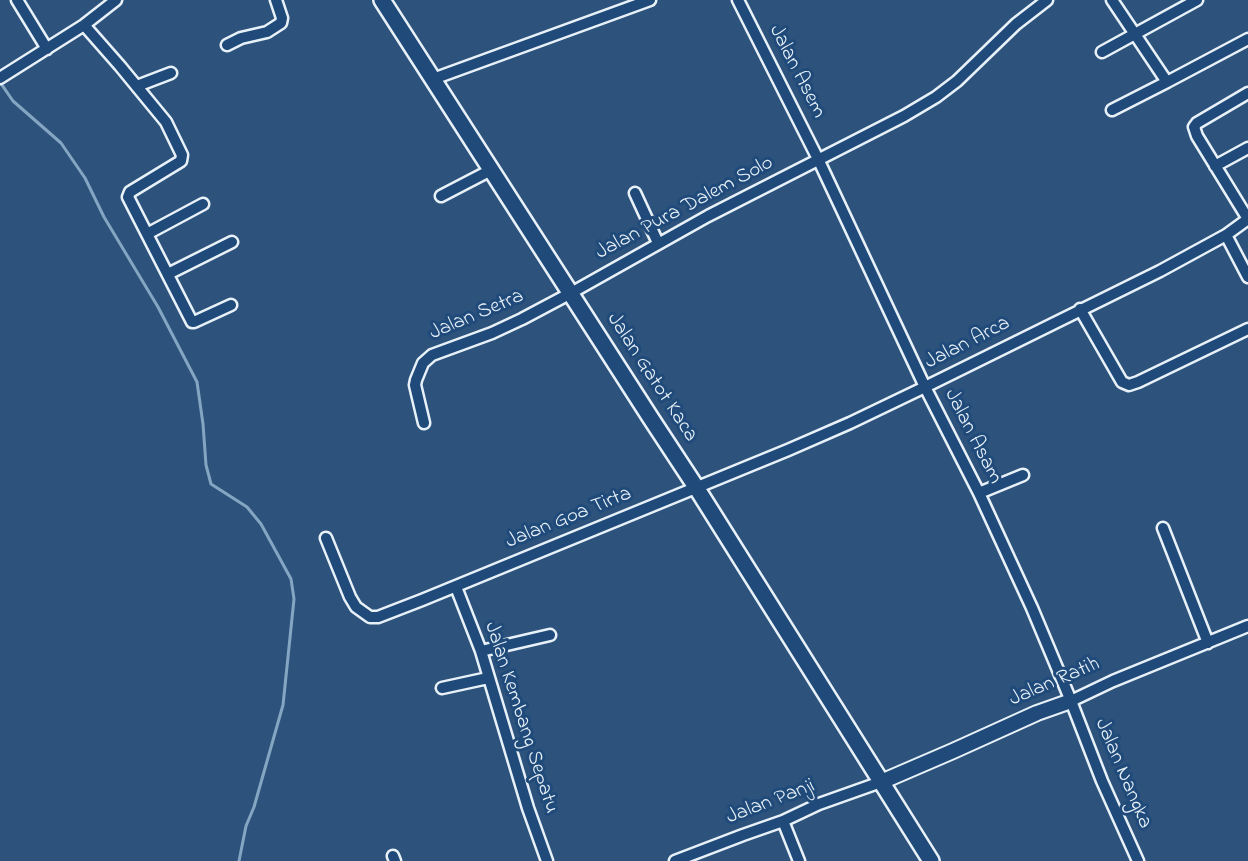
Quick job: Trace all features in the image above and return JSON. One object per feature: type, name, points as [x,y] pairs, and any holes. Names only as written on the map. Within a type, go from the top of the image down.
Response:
[{"type":"main road","name":"Jalan Gatot Kaca","points":[[382,0],[696,487],[931,861]]},
{"type":"street","points":[[17,0],[47,49]]},
{"type":"street","points":[[0,78],[84,25],[116,0]]},
{"type":"street","points":[[227,45],[241,38],[267,32],[281,23],[282,18],[276,0]]},
{"type":"street","points":[[433,79],[650,0]]},
{"type":"street","name":"Jalan Asem","points":[[738,0],[819,161]]},
{"type":"street","name":"Jalan Pura Dalem Solo","points":[[571,293],[708,216],[819,161],[936,97],[957,81],[1016,24],[1047,0]]},
{"type":"street","points":[[1112,0],[1167,82]]},
{"type":"street","points":[[1102,52],[1197,0]]},
{"type":"street","points":[[84,25],[166,122],[183,155],[181,161],[134,189],[128,195],[193,322],[231,305]]},
{"type":"street","points":[[1112,110],[1248,39]]},
{"type":"street","points":[[137,86],[171,73]]},
{"type":"street","points":[[1248,93],[1195,124],[1194,127],[1197,136],[1248,219]]},
{"type":"street","points":[[1215,166],[1248,148]]},
{"type":"street","name":"Jalan Asam","points":[[819,161],[925,387],[979,493],[1032,608],[1071,701]]},
{"type":"street","points":[[441,196],[491,170]]},
{"type":"street","points":[[635,193],[658,243]]},
{"type":"street","points":[[147,234],[203,204]]},
{"type":"street","name":"Jalan Arca","points":[[696,487],[798,446],[925,387],[1160,271],[1226,235],[1248,219]]},
{"type":"street","points":[[1226,235],[1248,277]]},
{"type":"street","points":[[168,274],[232,242]]},
{"type":"street","name":"Jalan Setra","points":[[424,423],[415,385],[426,359],[492,333],[571,293]]},
{"type":"street","points":[[1080,309],[1122,382],[1129,385],[1248,329]]},
{"type":"street","points":[[979,493],[1023,475]]},
{"type":"street","name":"Jalan Goa Tirta","points":[[326,538],[356,608],[370,617],[378,616],[696,487]]},
{"type":"street","points":[[1163,528],[1208,643]]},
{"type":"street","name":"Jalan Kembang Sepatu","points":[[456,586],[481,651],[528,808],[547,861]]},
{"type":"street","name":"Jalan Ratih","points":[[881,782],[1037,713],[1071,701],[1113,681],[1248,626]]},
{"type":"street","points":[[481,651],[550,635]]},
{"type":"street","points":[[442,688],[488,678]]},
{"type":"street","name":"Jalan Nangka","points":[[1071,701],[1102,781],[1138,861]]},
{"type":"street","name":"Jalan Panji","points":[[675,861],[881,782]]},
{"type":"street","points":[[783,821],[799,861]]},
{"type":"waterway","points":[[0,82],[13,101],[61,143],[85,178],[104,217],[158,307],[197,382],[206,465],[211,484],[247,507],[261,524],[291,579],[294,599],[283,705],[254,807],[246,826],[239,861]]}]
